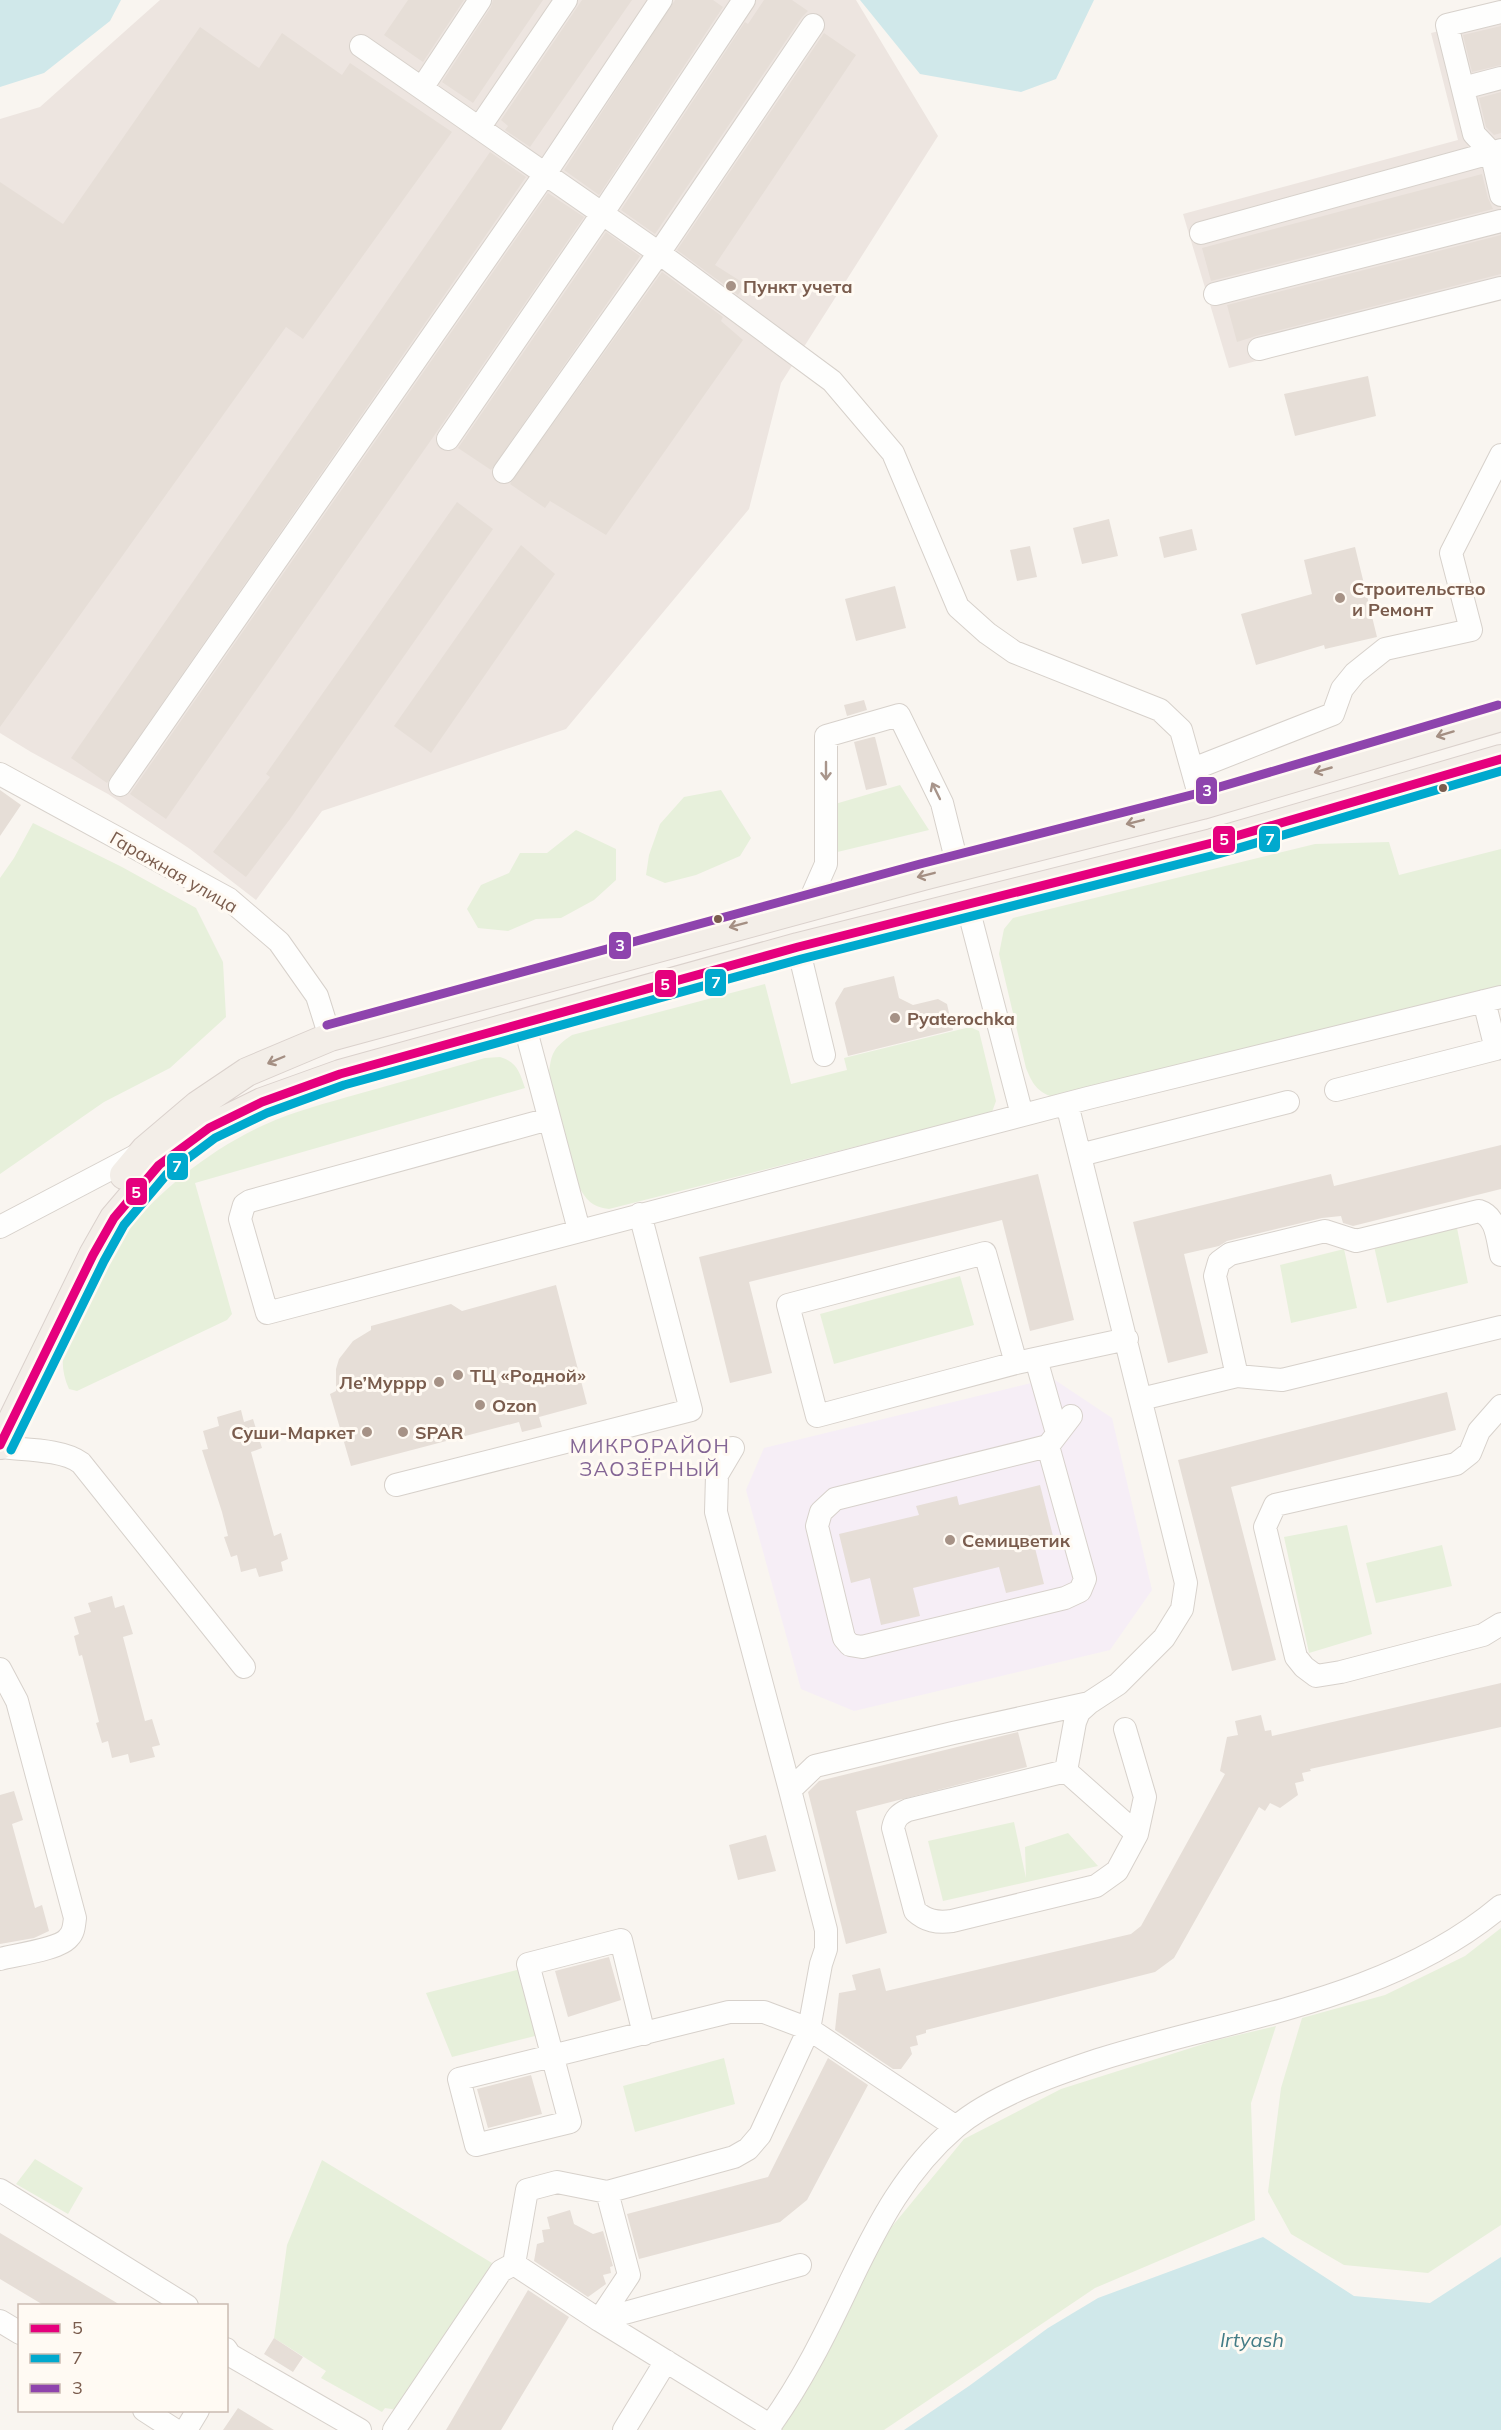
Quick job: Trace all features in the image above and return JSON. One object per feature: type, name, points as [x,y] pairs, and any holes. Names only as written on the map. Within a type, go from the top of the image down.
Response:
[{"type":"main road","points":[[0,1401],[24,1363],[78,1251],[118,1183],[145,1150],[198,1106],[247,1072],[330,1037],[807,907],[1202,805],[1501,717]]},
{"type":"main road","points":[[1380,753],[1391,792]]},
{"type":"main road","points":[[0,1446],[108,1227],[159,1165],[209,1128],[262,1102],[340,1074],[798,947],[1212,843],[1501,759]]},
{"type":"main road","points":[[1202,805],[1212,843]]},
{"type":"main road","points":[[958,867],[967,904]]},
{"type":"main road","points":[[330,1037],[340,1074]]},
{"type":"street","points":[[422,88],[480,0]]},
{"type":"street","points":[[478,128],[566,0]]},
{"type":"street","points":[[120,785],[545,174],[661,0]]},
{"type":"street","points":[[448,439],[602,214],[744,0]]},
{"type":"street","points":[[1501,12],[1447,25],[1474,134],[1496,151],[1501,195]]},
{"type":"street","points":[[504,472],[659,253],[813,25]]},
{"type":"street","points":[[361,46],[659,253],[832,381],[894,453],[958,607],[987,633],[1014,651],[1160,710],[1181,730],[1202,805]]},
{"type":"street","points":[[1463,88],[1501,78]]},
{"type":"street","points":[[1201,233],[1496,151]]},
{"type":"street","points":[[1215,294],[1501,221]]},
{"type":"street","points":[[1259,349],[1501,288]]},
{"type":"street","points":[[1193,769],[1333,714],[1342,689],[1355,673],[1385,649],[1471,630],[1451,554],[1501,454]]},
{"type":"street","points":[[807,907],[826,864],[826,736],[899,715],[942,803],[958,867]]},
{"type":"street","name":"Гаражная улица","points":[[0,774],[229,899],[279,942],[317,996],[330,1037]]},
{"type":"street","points":[[967,904],[1022,1115]]},
{"type":"street","points":[[798,947],[824,1055]]},
{"type":"street","points":[[549,1119],[250,1201],[244,1205],[240,1219],[267,1314],[1022,1115],[1492,999],[1496,1049],[1336,1090]]},
{"type":"street","points":[[524,1023],[579,1230]]},
{"type":"street","points":[[1080,1155],[1288,1102]]},
{"type":"street","points":[[1066,1771],[1074,1722],[1079,1712],[1118,1684],[1164,1638],[1182,1609],[1186,1582],[1068,1104]]},
{"type":"street","points":[[0,1227],[145,1150]]},
{"type":"street","points":[[1237,1376],[1215,1276],[1219,1262],[1230,1254],[1325,1231],[1356,1241],[1479,1212],[1488,1214],[1493,1221],[1501,1255]]},
{"type":"street","points":[[396,1485],[691,1410],[640,1214]]},
{"type":"street","points":[[1058,1432],[835,1499],[821,1512],[817,1526],[844,1638],[850,1645],[862,1647],[1065,1598],[1080,1591],[1085,1579],[1058,1432],[1026,1361],[985,1253],[788,1305],[817,1416],[1026,1361],[1126,1339]]},
{"type":"street","points":[[1141,1399],[1237,1376],[1282,1380],[1501,1327]]},
{"type":"street","points":[[1501,1406],[1479,1431],[1470,1453],[1456,1464],[1275,1505],[1265,1527],[1296,1657],[1304,1667],[1317,1676],[1341,1672],[1483,1635],[1501,1624]]},
{"type":"street","points":[[0,1446],[62,1454],[73,1457],[81,1463],[244,1667]]},
{"type":"street","points":[[514,2264],[527,2190],[557,2182],[607,2192],[734,2157],[748,2149],[760,2135],[809,2029],[820,1964],[826,1949],[826,1930],[716,1512],[717,1475],[733,1448]]},
{"type":"street","points":[[0,1670],[17,1701],[75,1918],[68,1939],[60,1944],[0,1959]]},
{"type":"street","points":[[790,1790],[815,1766],[1089,1703]]},
{"type":"street","points":[[1066,1771],[900,1814],[894,1820],[892,1828],[915,1911],[930,1920],[952,1921],[1096,1886],[1117,1871],[1137,1834],[1145,1797],[1125,1729]]},
{"type":"street","points":[[1066,1771],[1137,1834]]},
{"type":"street","points":[[514,2264],[769,2428],[830,2323],[877,2224],[912,2171],[956,2127],[1016,2092],[1080,2066],[1163,2040],[1299,2005],[1365,1984],[1408,1966],[1446,1946],[1501,1906]]},
{"type":"street","points":[[645,2034],[621,1940],[528,1964],[552,2056],[570,2122],[477,2145],[459,2079],[552,2056],[645,2034],[729,2012],[764,2012],[809,2029],[956,2127]]},
{"type":"street","points":[[0,2190],[185,2304]]},
{"type":"street","points":[[599,2320],[629,2275],[607,2192]]},
{"type":"street","points":[[394,2430],[501,2271],[514,2264]]},
{"type":"street","points":[[599,2320],[800,2265]]},
{"type":"street","points":[[0,2321],[18,2332]]},
{"type":"street","points":[[228,2355],[360,2430]]},
{"type":"street","points":[[624,2430],[666,2361]]},
{"type":"street","points":[[147,2412],[175,2430]]},
{"type":"street","points":[[186,2430],[197,2412]]},
{"type":"shaded area","points":[[160,0],[856,0],[938,136],[781,383],[749,509],[566,729],[322,811],[256,900],[190,849],[108,794],[0,733],[0,119],[40,107]]},
{"type":"shaded area","points":[[1501,16],[1501,298],[1229,368],[1183,214],[1458,140],[1431,33]]},
{"type":"shaded area","name":"Семицветик","points":[[1052,1378],[1112,1418],[1152,1590],[1110,1650],[854,1711],[801,1689],[746,1490],[764,1448]]},
{"type":"green space","points":[[900,785],[929,830],[829,854],[835,804]]},
{"type":"green space","points":[[721,790],[751,838],[740,856],[696,875],[665,883],[646,875],[649,855],[660,824],[684,797]]},
{"type":"green space","points":[[33,823],[122,867],[196,908],[223,962],[226,1017],[170,1068],[104,1102],[0,1174],[0,878]]},
{"type":"green space","points":[[576,830],[616,849],[616,880],[594,900],[561,918],[536,919],[508,931],[478,928],[467,909],[481,885],[509,873],[520,853],[547,853]]},
{"type":"green space","points":[[1389,842],[1399,875],[1501,849],[1501,987],[1053,1097],[1039,1090],[1033,1082],[1026,1068],[999,954],[1004,929],[1013,918],[1315,844]]},
{"type":"green space","points":[[765,984],[791,1084],[847,1070],[844,1058],[970,1027],[979,1031],[996,1101],[992,1112],[609,1209],[598,1207],[590,1202],[578,1185],[549,1074],[552,1056],[557,1047],[572,1035]]},
{"type":"green space","points":[[500,1057],[517,1068],[525,1088],[195,1183],[232,1314],[227,1320],[77,1391],[69,1389],[63,1364],[66,1341],[108,1258],[122,1237],[152,1203],[205,1159],[244,1135],[287,1116],[485,1058]]},
{"type":"green space","points":[[1456,1223],[1468,1283],[1387,1303],[1373,1242]]},
{"type":"green space","points":[[1344,1249],[1357,1308],[1291,1323],[1280,1265]]},
{"type":"green space","points":[[960,1276],[974,1325],[834,1364],[820,1314]]},
{"type":"green space","points":[[1347,1525],[1372,1634],[1309,1653],[1284,1537]]},
{"type":"green space","points":[[1442,1545],[1452,1586],[1376,1603],[1366,1563]]},
{"type":"green space","points":[[1014,1822],[1026,1878],[1025,1847],[1068,1833],[1098,1866],[943,1901],[928,1841]]},
{"type":"green space","points":[[1501,1928],[1501,2225],[1428,2273],[1344,2265],[1291,2234],[1268,2192],[1281,2088],[1302,2018],[1385,1995],[1465,1956]]},
{"type":"green space","points":[[521,1969],[539,2035],[452,2057],[426,1993]]},
{"type":"green space","points":[[1276,2026],[1251,2103],[1255,2220],[1095,2288],[884,2430],[776,2430],[880,2241],[964,2139],[1061,2089],[1213,2041]]},
{"type":"green space","points":[[724,2058],[735,2104],[635,2132],[623,2086]]},
{"type":"green space","points":[[35,2159],[83,2188],[68,2214],[16,2184]]},
{"type":"green space","points":[[322,2160],[492,2263],[397,2410],[385,2408],[382,2412],[321,2378],[326,2371],[274,2338],[287,2245]]},
{"type":"water","points":[[0,0],[121,0],[110,21],[44,73],[0,87]]},
{"type":"water","points":[[860,0],[1094,0],[1056,79],[1021,92],[920,74]]},
{"type":"water","name":"Irtyash","points":[[1263,2237],[1354,2296],[1430,2303],[1501,2257],[1501,2430],[904,2430],[1048,2328],[1098,2298]]},
{"type":"building","points":[[408,0],[464,0],[423,62],[384,35]]},
{"type":"building","points":[[493,0],[543,0],[473,103],[442,82],[491,7]]},
{"type":"building","points":[[582,0],[632,0],[530,147],[505,130],[508,126],[501,120]]},
{"type":"building","points":[[675,0],[713,0],[723,7],[599,195],[564,170]]},
{"type":"building","points":[[764,0],[792,0],[808,11],[655,234],[621,210],[745,22],[748,24]]},
{"type":"building","points":[[1501,26],[1501,65],[1472,72],[1463,35]]},
{"type":"building","points":[[200,27],[259,68],[282,33],[342,75],[350,63],[452,132],[303,339],[286,327],[0,727],[0,182],[63,224]]},
{"type":"building","points":[[824,33],[856,55],[715,265],[745,284],[738,295],[677,250]]},
{"type":"building","points":[[1501,92],[1501,133],[1494,135],[1486,127],[1479,98]]},
{"type":"building","points":[[490,152],[526,177],[107,783],[71,758]]},
{"type":"building","points":[[1482,174],[1493,209],[1211,281],[1202,248]]},
{"type":"building","points":[[548,193],[584,217],[166,819],[130,794]]},
{"type":"building","points":[[606,232],[640,256],[491,470],[458,448]]},
{"type":"building","points":[[1501,235],[1501,274],[1237,342],[1227,305]]},
{"type":"building","points":[[662,272],[723,317],[721,321],[743,340],[606,535],[550,501],[545,508],[510,484]]},
{"type":"building","points":[[1368,376],[1376,416],[1295,436],[1284,394]]},
{"type":"building","points":[[457,502],[493,529],[290,819],[246,877],[213,852],[270,777],[266,774]]},
{"type":"building","points":[[1109,519],[1118,556],[1082,564],[1073,528]]},
{"type":"building","points":[[1192,529],[1197,550],[1164,558],[1159,537]]},
{"type":"building","points":[[521,545],[555,574],[431,753],[394,726]]},
{"type":"building","points":[[1030,546],[1037,577],[1017,581],[1010,550]]},
{"type":"building","points":[[1355,547],[1377,637],[1325,649],[1324,645],[1256,665],[1241,614],[1312,594],[1304,560]]},
{"type":"building","points":[[895,586],[906,628],[856,641],[845,599]]},
{"type":"building","points":[[864,700],[867,710],[847,716],[844,705]]},
{"type":"building","points":[[875,737],[887,785],[866,790],[854,742]]},
{"type":"building","points":[[0,790],[21,805],[0,836]]},
{"type":"building","name":"Pyaterochka","points":[[894,976],[899,998],[913,1005],[938,999],[947,1004],[953,1030],[848,1056],[835,1003],[844,988]]},
{"type":"building","points":[[1501,1145],[1501,1189],[1353,1226],[1343,1223],[1341,1216],[1322,1218],[1184,1254],[1208,1353],[1168,1363],[1133,1222],[1331,1174],[1334,1186]]},
{"type":"building","points":[[1038,1174],[1074,1320],[1030,1331],[1002,1220],[749,1282],[772,1373],[730,1383],[699,1257]]},
{"type":"building","name":"ТЦ «Родной»","points":[[556,1285],[587,1404],[539,1417],[542,1427],[522,1432],[519,1422],[351,1466],[330,1394],[336,1391],[336,1369],[339,1359],[353,1341],[371,1330],[371,1326],[451,1304],[462,1311]]},
{"type":"building","points":[[1447,1392],[1456,1430],[1231,1487],[1276,1660],[1232,1671],[1178,1460]]},
{"type":"building","points":[[241,1410],[244,1422],[253,1419],[262,1448],[251,1452],[274,1536],[281,1533],[288,1559],[281,1562],[283,1571],[259,1577],[256,1568],[241,1572],[237,1555],[231,1557],[224,1537],[228,1536],[222,1512],[202,1450],[208,1449],[203,1431],[219,1426],[217,1417]]},
{"type":"building","points":[[1040,1485],[1053,1536],[1033,1540],[1044,1584],[1006,1593],[999,1567],[913,1588],[920,1616],[881,1625],[870,1578],[851,1583],[839,1534],[919,1515],[916,1506],[957,1496],[959,1505]]},
{"type":"building","points":[[112,1596],[115,1608],[124,1605],[133,1634],[123,1637],[145,1721],[152,1719],[160,1745],[152,1747],[155,1757],[130,1763],[128,1754],[112,1758],[108,1741],[102,1743],[82,1655],[79,1656],[74,1636],[79,1634],[74,1617],[91,1612],[88,1603]]},
{"type":"building","points":[[1501,1683],[1501,1727],[1310,1769],[1311,1771],[1302,1773],[1304,1781],[1295,1783],[1298,1795],[1280,1808],[1270,1803],[1265,1811],[1259,1807],[1174,1958],[1155,1972],[926,2030],[926,2033],[916,2036],[918,2045],[910,2047],[912,2054],[901,2069],[893,2069],[835,2030],[839,1993],[856,1990],[852,1975],[880,1968],[886,1991],[1131,1934],[1141,1926],[1225,1774],[1220,1771],[1227,1737],[1238,1735],[1235,1721],[1261,1715],[1265,1731],[1271,1730],[1272,1736]]},
{"type":"building","points":[[1018,1732],[1027,1767],[856,1811],[887,1933],[846,1944],[808,1792],[819,1781]]},
{"type":"building","points":[[14,1791],[23,1820],[12,1824],[35,1908],[42,1905],[49,1931],[34,1938],[0,1944],[0,1795]]},
{"type":"building","points":[[766,1835],[776,1871],[738,1880],[729,1845]]},
{"type":"building","points":[[609,1957],[621,2000],[568,2017],[555,1971]]},
{"type":"building","points":[[828,2058],[868,2085],[807,2200],[780,2222],[639,2259],[627,2214],[768,2177]]},
{"type":"building","points":[[531,2075],[542,2114],[488,2128],[477,2089]]},
{"type":"building","points":[[570,2210],[574,2224],[593,2234],[603,2231],[613,2266],[610,2267],[611,2273],[603,2275],[606,2284],[588,2297],[534,2261],[537,2244],[544,2242],[542,2230],[550,2229],[547,2217]]},
{"type":"building","points":[[0,2233],[119,2304],[42,2304],[0,2279]]},
{"type":"building","points":[[528,2290],[569,2317],[501,2430],[446,2430]]},
{"type":"building","points":[[274,2338],[303,2357],[293,2372],[264,2354]]},
{"type":"building","points":[[238,2408],[274,2430],[223,2430]]},
{"type":"transit line","name":"3","points":[[327,1025],[920,864],[1199,793],[1498,705]]},
{"type":"transit line","name":"5","points":[[0,1445],[93,1255],[114,1218],[159,1165],[209,1128],[262,1102],[340,1074],[798,947],[1212,843],[1501,759]]},
{"type":"transit line","name":"7","points":[[11,1450],[124,1225],[167,1174],[215,1138],[267,1113],[344,1085],[801,959],[1215,855],[1501,771]]},
{"type":"place","name":"Пункт учета","points":[[731,286]]},
{"type":"place","name":"Строительство и Ремонт","points":[[1340,598]]},
{"type":"place","name":"Pyaterochka","points":[[895,1018]]},
{"type":"place","name":"ТЦ «Родной»","points":[[458,1375]]},
{"type":"place","name":"Ле’Муррр","points":[[439,1382]]},
{"type":"place","name":"Ozon","points":[[480,1405]]},
{"type":"place","name":"Суши-Маркет","points":[[367,1432]]},
{"type":"place","name":"SPAR","points":[[403,1432]]},
{"type":"place","name":"Семицветик","points":[[950,1540]]},
{"type":"district","name":"МИКРОРАЙОН ЗАОЗЁРНЫЙ","points":[[650,1456]]}]
